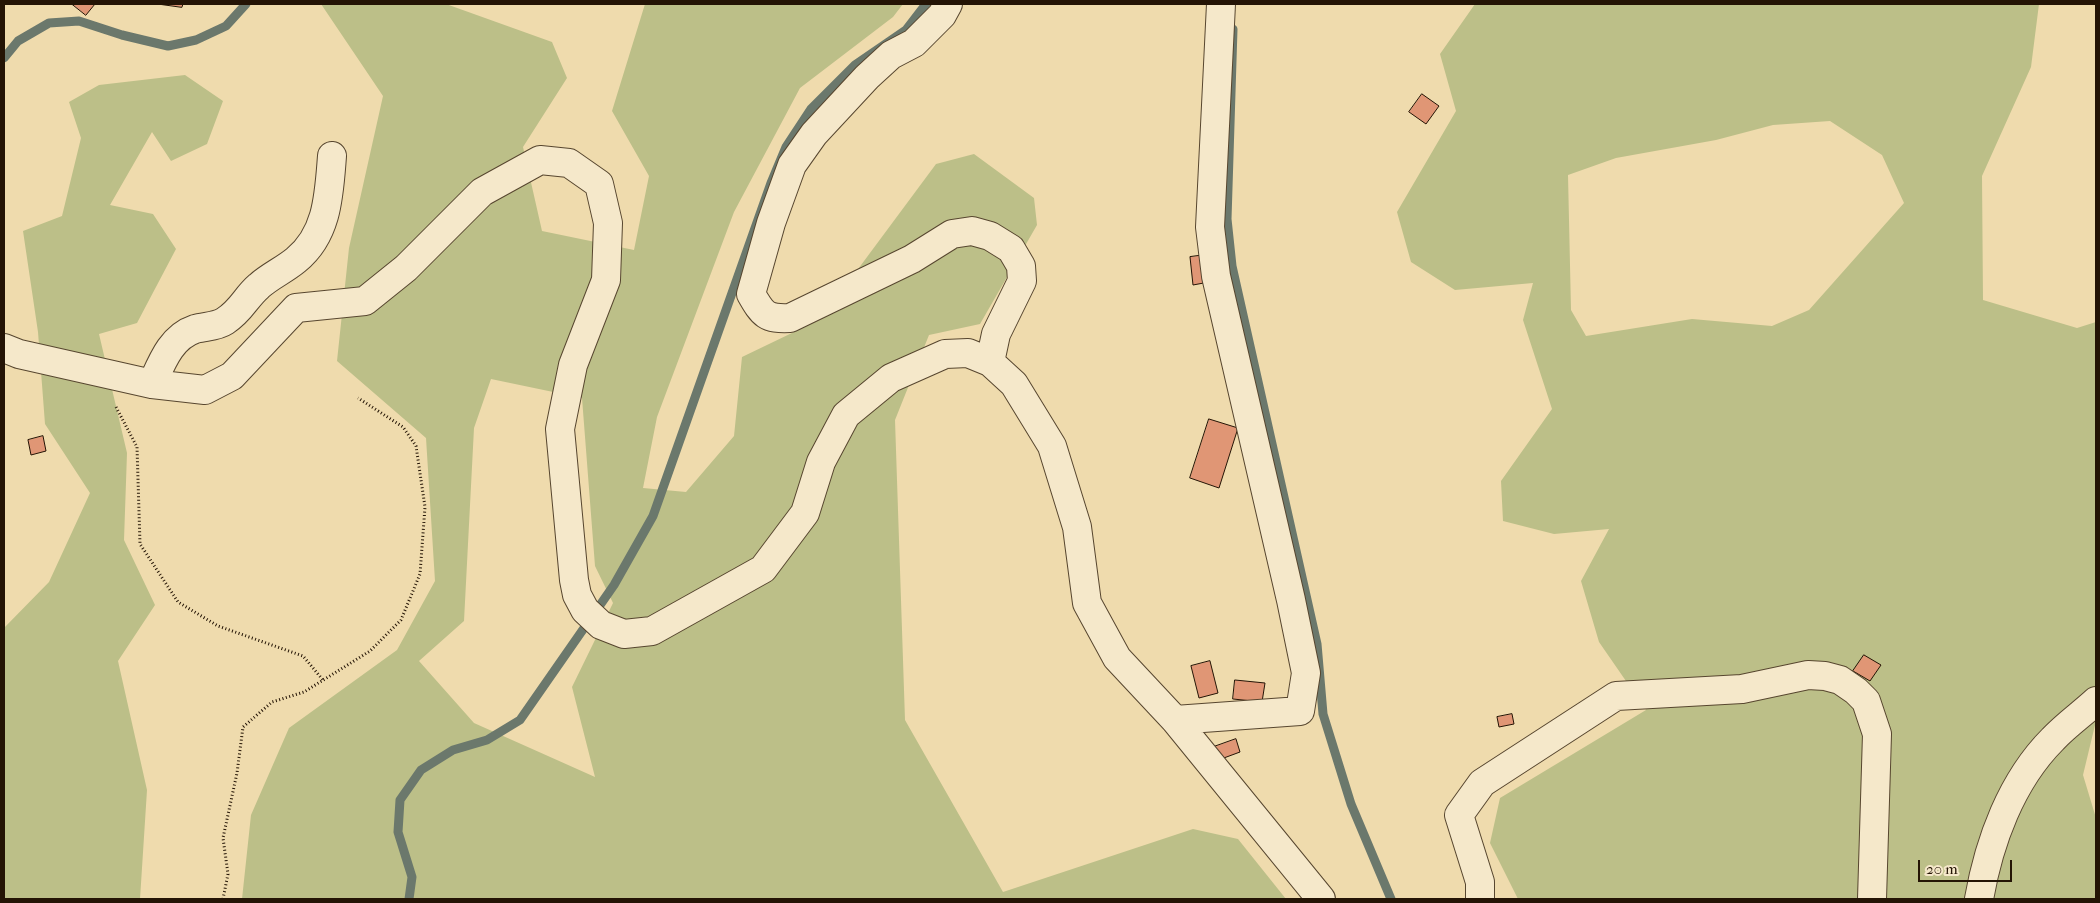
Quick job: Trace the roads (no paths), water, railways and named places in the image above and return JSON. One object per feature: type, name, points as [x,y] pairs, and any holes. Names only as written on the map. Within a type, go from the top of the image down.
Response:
[{"type":"street","points":[[948,4],[942,15],[914,43],[891,55],[867,77],[814,134],[792,165],[771,223],[751,294],[759,308],[773,319],[790,318],[912,259],[952,234],[972,231],[990,236],[1011,249],[1021,266],[1022,281],[996,334],[990,362]]},
{"type":"street","points":[[1176,720],[1300,711],[1306,673],[1292,600],[1216,276],[1210,226],[1221,4]]},
{"type":"street","points":[[152,384],[168,351],[177,339],[194,329],[222,323],[239,312],[258,287],[297,259],[317,236],[327,208],[332,156]]},
{"type":"street","points":[[4,348],[19,354],[99,370],[152,384],[205,390],[232,376],[296,308],[365,301],[406,268],[482,192],[540,160],[569,163],[600,184],[608,223],[606,280],[573,365],[560,428],[574,580],[577,595],[593,618],[624,634],[652,631],[763,569],[805,513],[821,462],[846,415],[891,378],[945,354],[968,353],[990,362],[1014,384],[1052,446],[1077,527],[1087,603],[1117,658],[1176,720],[1321,899]]},
{"type":"street","points":[[1480,899],[1480,882],[1459,815],[1482,783],[1616,696],[1742,689],[1808,675],[1825,676],[1840,680],[1856,690],[1866,701],[1873,718],[1877,734],[1872,899]]},
{"type":"street","points":[[1979,899],[1999,827],[2009,800],[2023,775],[2053,738],[2096,701]]},
{"type":"waterway","points":[[4,58],[18,41],[49,23],[79,21],[122,35],[168,46],[196,40],[226,26],[246,4]]},
{"type":"waterway","points":[[409,899],[412,877],[398,832],[400,800],[421,770],[453,750],[487,740],[520,720],[614,585],[653,516],[771,183],[786,147],[811,109],[855,65],[906,30],[926,4]]},
{"type":"waterway","points":[[1233,29],[1227,219],[1232,266],[1317,644],[1323,714],[1351,804],[1391,899]]}]
